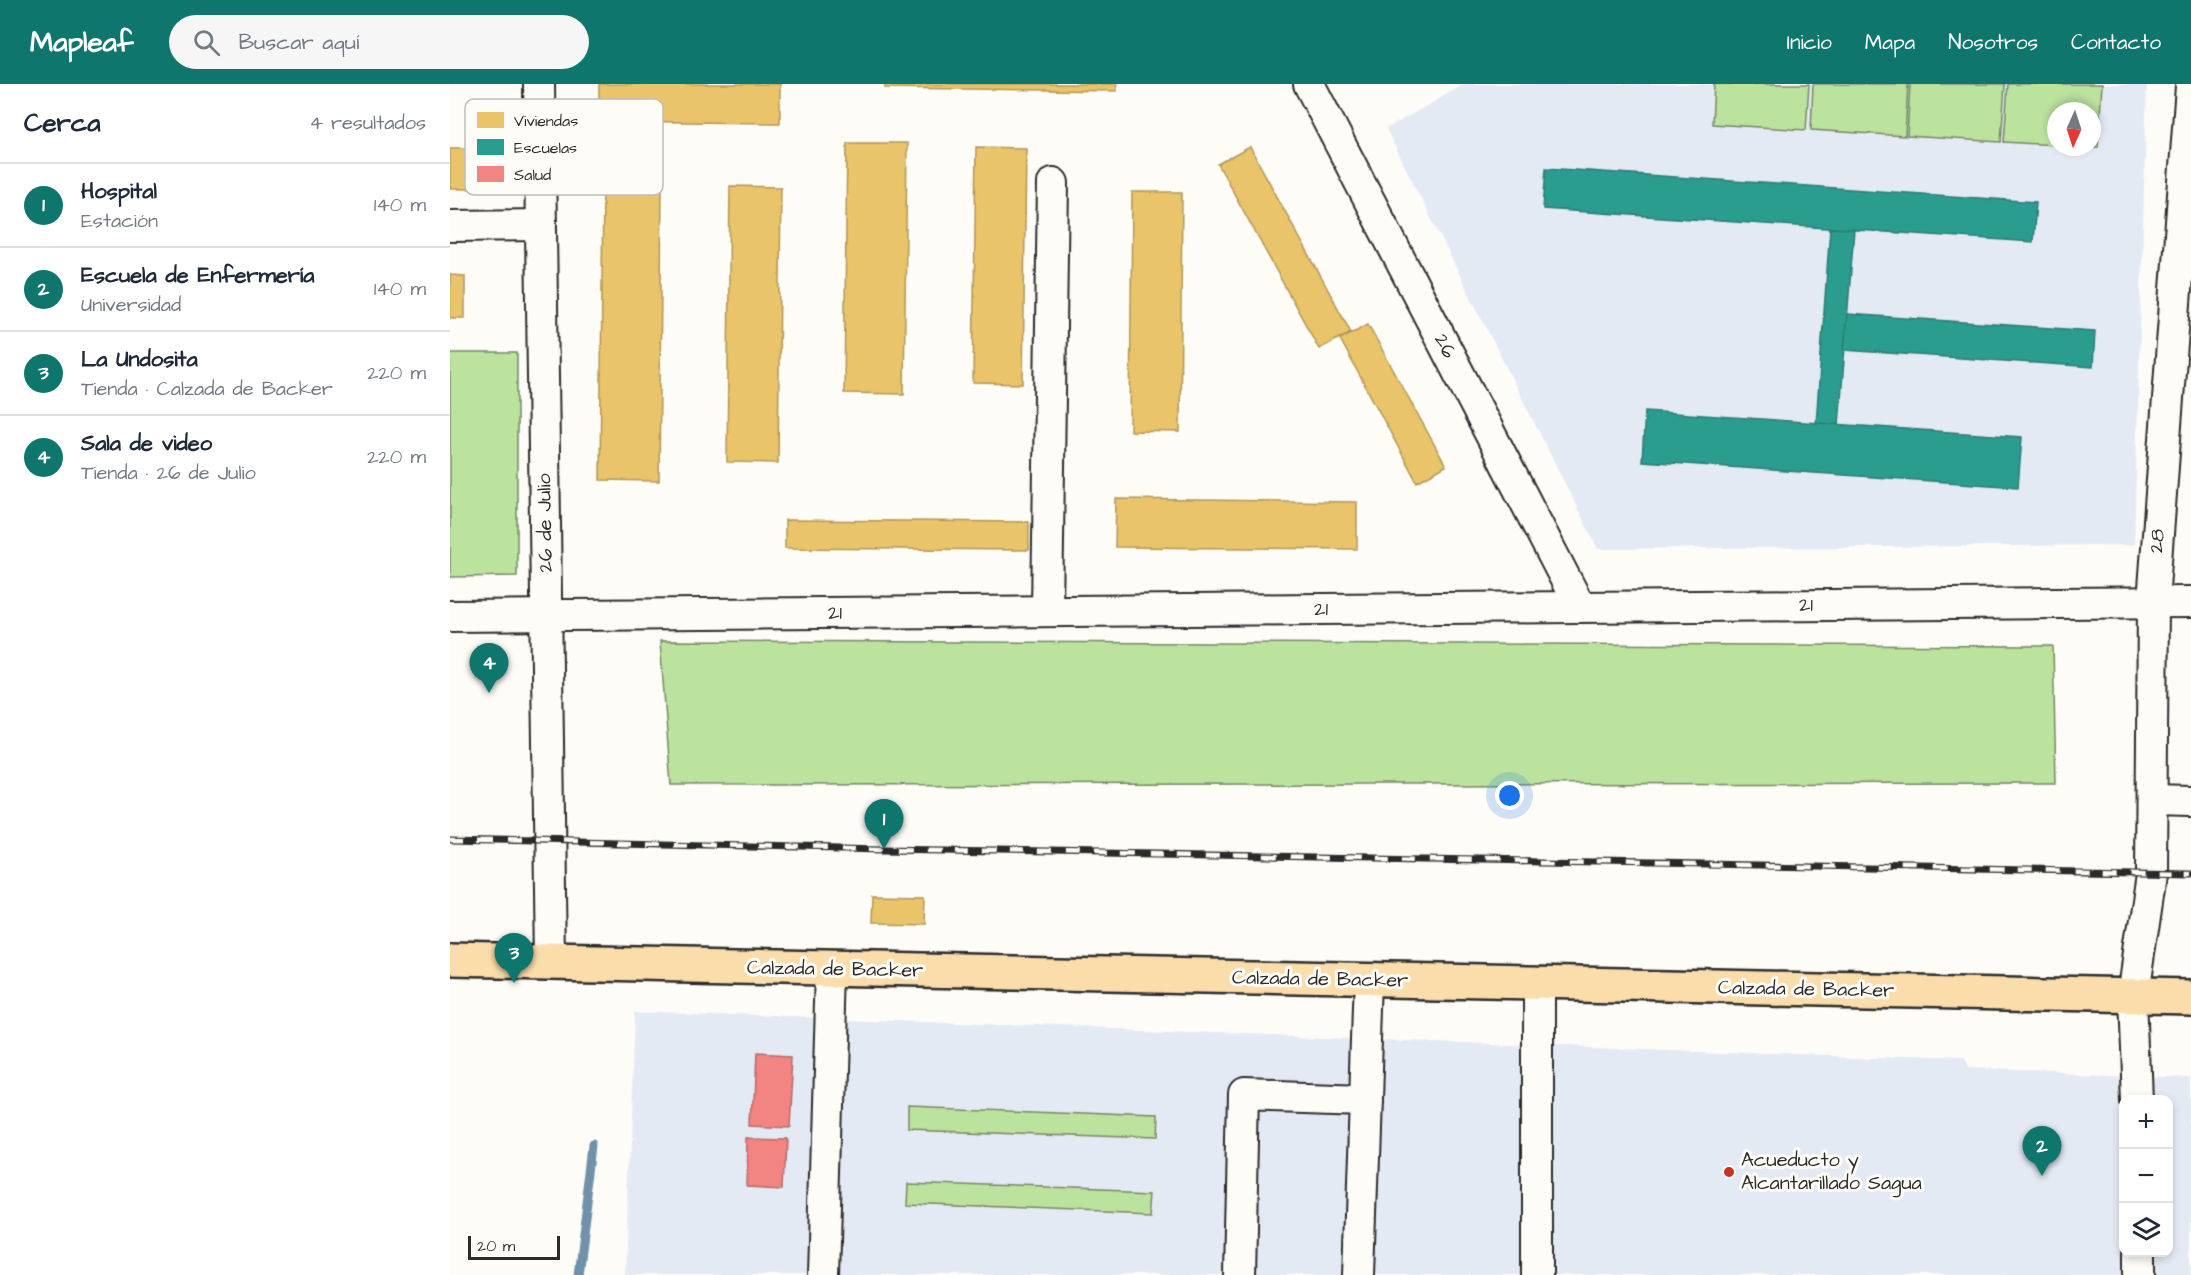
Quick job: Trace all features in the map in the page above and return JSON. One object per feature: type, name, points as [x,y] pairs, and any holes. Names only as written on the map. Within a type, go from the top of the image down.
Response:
[{"type":"main road","name":"Calzada de Backer","points":[[450,960],[2191,997]]},
{"type":"street","name":"26 de Julio","points":[[539,84],[539,99]]},
{"type":"street","name":"26","points":[[1309,84],[1580,607]]},
{"type":"street","name":"28","points":[[2137,1095],[2133,996],[2151,873],[2153,602],[2184,265],[2191,86]]},
{"type":"street","points":[[1047,611],[1053,183]]},
{"type":"street","name":"26 de Julio","points":[[541,195],[552,962]]},
{"type":"street","points":[[450,226],[541,225]]},
{"type":"street","name":"21","points":[[450,616],[2191,602]]},
{"type":"street","points":[[2152,800],[2191,801]]},
{"type":"street","points":[[823,1275],[832,969]]},
{"type":"street","points":[[1359,1275],[1369,980]]},
{"type":"street","points":[[1537,984],[1537,1275]]},
{"type":"street","points":[[1240,1275],[1244,1095],[1365,1100]]},
{"type":"street","points":[[2140,1257],[2140,1275]]},
{"type":"shaded area","points":[[1465,84],[2147,84],[2134,545],[1598,549],[1386,129]]},
{"type":"shaded area","points":[[635,1011],[1961,1061],[1965,1070],[2191,1078],[2191,1275],[625,1275]]},
{"type":"green space","points":[[1714,84],[1809,84],[1806,130],[1712,124]]},
{"type":"green space","points":[[1813,84],[1908,84],[1905,136],[1811,130]]},
{"type":"green space","points":[[1910,84],[2005,84],[2001,142],[1907,136]]},
{"type":"green space","points":[[2008,84],[2102,84],[2101,102],[2047,102],[2047,144],[2004,142]]},
{"type":"green space","points":[[450,353],[517,353],[517,576],[450,577]]},
{"type":"green space","points":[[660,641],[2053,646],[2056,783],[671,785]]},
{"type":"green space","points":[[907,1107],[1156,1117],[1155,1139],[907,1130]]},
{"type":"green space","points":[[906,1182],[1155,1191],[1153,1213],[905,1203]]},
{"type":"building: Viviendas","points":[[599,84],[780,84],[780,123],[663,122],[663,99],[599,99]]},
{"type":"building: Viviendas","points":[[885,84],[1117,84],[1117,91],[885,88]]},
{"type":"building: Viviendas","points":[[847,143],[907,143],[904,394],[844,393]]},
{"type":"building: Viviendas","points":[[976,147],[1026,148],[1023,384],[973,383]]},
{"type":"building: Viviendas","points":[[1250,147],[1351,332],[1319,349],[1218,164]]},
{"type":"building: Viviendas","points":[[450,148],[465,148],[465,189],[450,189]]},
{"type":"building: Viviendas","points":[[730,186],[781,187],[778,463],[727,462]]},
{"type":"building: Viviendas","points":[[1132,192],[1182,192],[1180,432],[1130,431]]},
{"type":"building: Viviendas","points":[[603,195],[662,195],[659,481],[600,480]]},
{"type":"building: Viviendas","points":[[450,275],[465,276],[465,318],[450,318]]},
{"type":"building: Viviendas","points":[[1368,324],[1446,466],[1417,482],[1340,339]]},
{"type":"building: Viviendas","points":[[1116,499],[1357,502],[1357,549],[1115,547]]},
{"type":"building: Viviendas","points":[[785,520],[1029,522],[1029,550],[785,548]]},
{"type":"building: Viviendas","points":[[872,894],[925,895],[924,924],[871,923]]},
{"type":"building: Escuelas","points":[[1546,168],[2036,202],[2033,242],[1543,209]]},
{"type":"building: Escuelas","points":[[1830,228],[1854,229],[1839,425],[1816,424]]},
{"type":"building: Escuelas","points":[[1847,314],[2095,331],[2093,367],[1844,350]]},
{"type":"building: Escuelas","points":[[1645,411],[2022,437],[2018,487],[1642,461]]},
{"type":"building: Salud","points":[[755,1053],[793,1055],[789,1126],[752,1124]]},
{"type":"building: Salud","points":[[748,1137],[786,1138],[784,1187],[747,1185]]},
{"type":"waterway","points":[[578,1275],[594,1146]]},
{"type":"railway","points":[[450,839],[2191,873]]},
{"type":"place","name":"Sala de video","points":[[489,693]]},
{"type":"place","name":"Hospital","points":[[884,849]]},
{"type":"place","name":"La Undosita","points":[[514,983]]},
{"type":"place","name":"Acueducto y Alcantarillado Sagua","points":[[1729,1172]]},
{"type":"place","name":"Escuela de Enfermería","points":[[2042,1176]]}]
